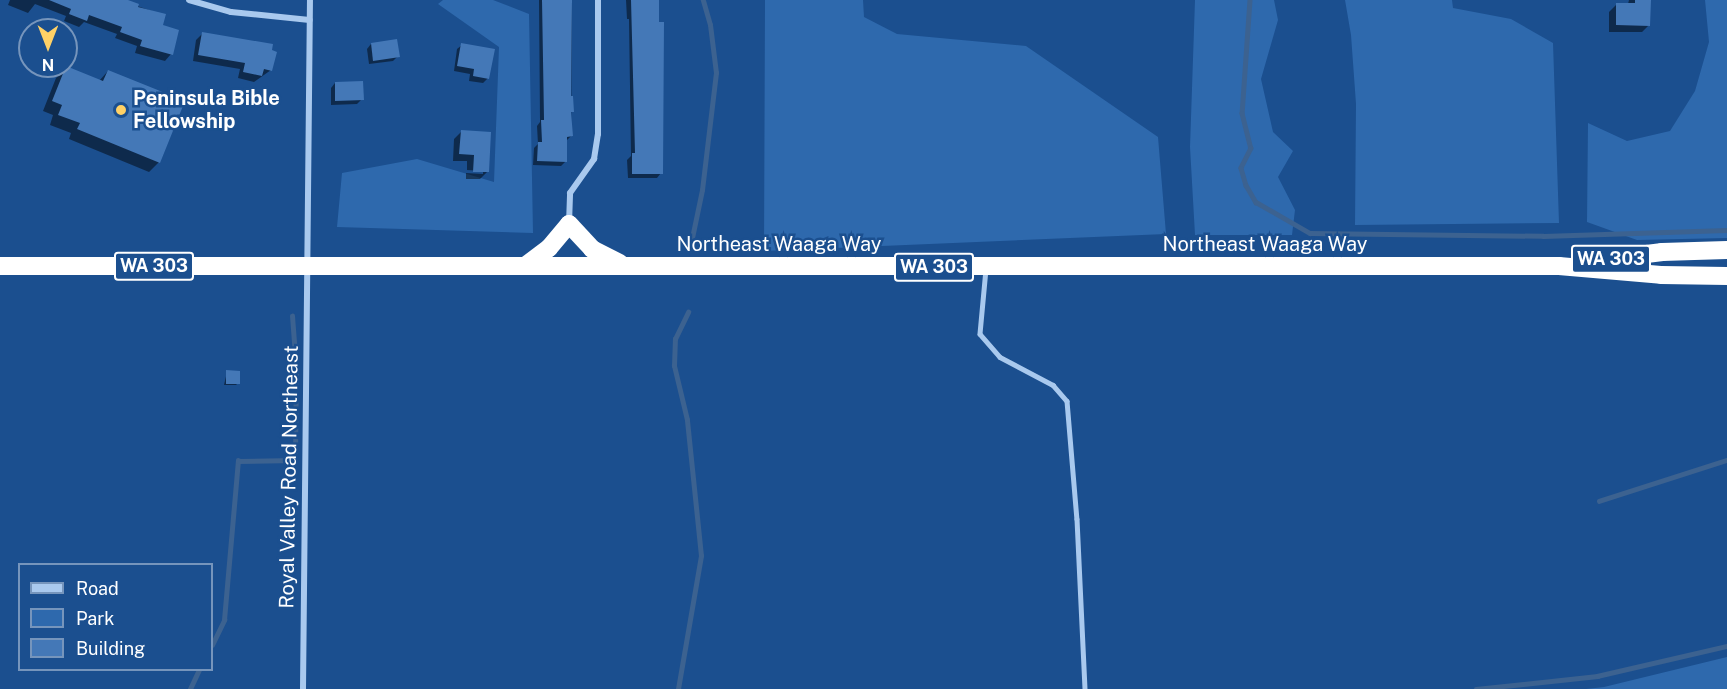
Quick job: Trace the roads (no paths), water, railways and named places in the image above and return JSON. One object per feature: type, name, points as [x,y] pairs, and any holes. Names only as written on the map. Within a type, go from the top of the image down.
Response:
[{"type":"highway","points":[[525,266],[549,248],[569,224],[592,249],[607,259],[629,266]]},
{"type":"highway","name":"WA 303","points":[[1559,266],[1662,252],[1727,250]]},
{"type":"highway","name":"Northeast Waaga Way","points":[[0,266],[1559,266]]},
{"type":"highway","name":"WA 303","points":[[1559,266],[1661,275],[1727,276]]},
{"type":"street","points":[[189,0],[231,12],[310,20]]},
{"type":"street","name":"Royal Valley Road Northeast","points":[[303,689],[310,0]]},
{"type":"street","points":[[569,224],[570,193],[594,159],[598,134],[598,0]]},
{"type":"lane","points":[[986,267],[980,334],[1000,357],[1053,385],[1067,401],[1077,519],[1085,689]]},
{"type":"waterway","points":[[692,238],[702,190],[716,73],[710,25],[703,0]]},
{"type":"waterway","points":[[1250,0],[1242,113],[1251,148],[1241,168],[1246,185],[1256,202],[1310,233],[1543,236],[1727,230]]},
{"type":"waterway","points":[[678,689],[701,556],[687,420],[674,366],[675,339],[688,312]]},
{"type":"waterway","points":[[213,643],[224,620],[238,461],[295,460],[296,369],[292,316]]},
{"type":"waterway","points":[[1599,501],[1727,460]]},
{"type":"waterway","points":[[1476,689],[1597,676],[1727,646]]},
{"type":"waterway","points":[[190,689],[199,671]]},
{"type":"place","name":"Peninsula Bible Fellowship","points":[[121,110]]}]
